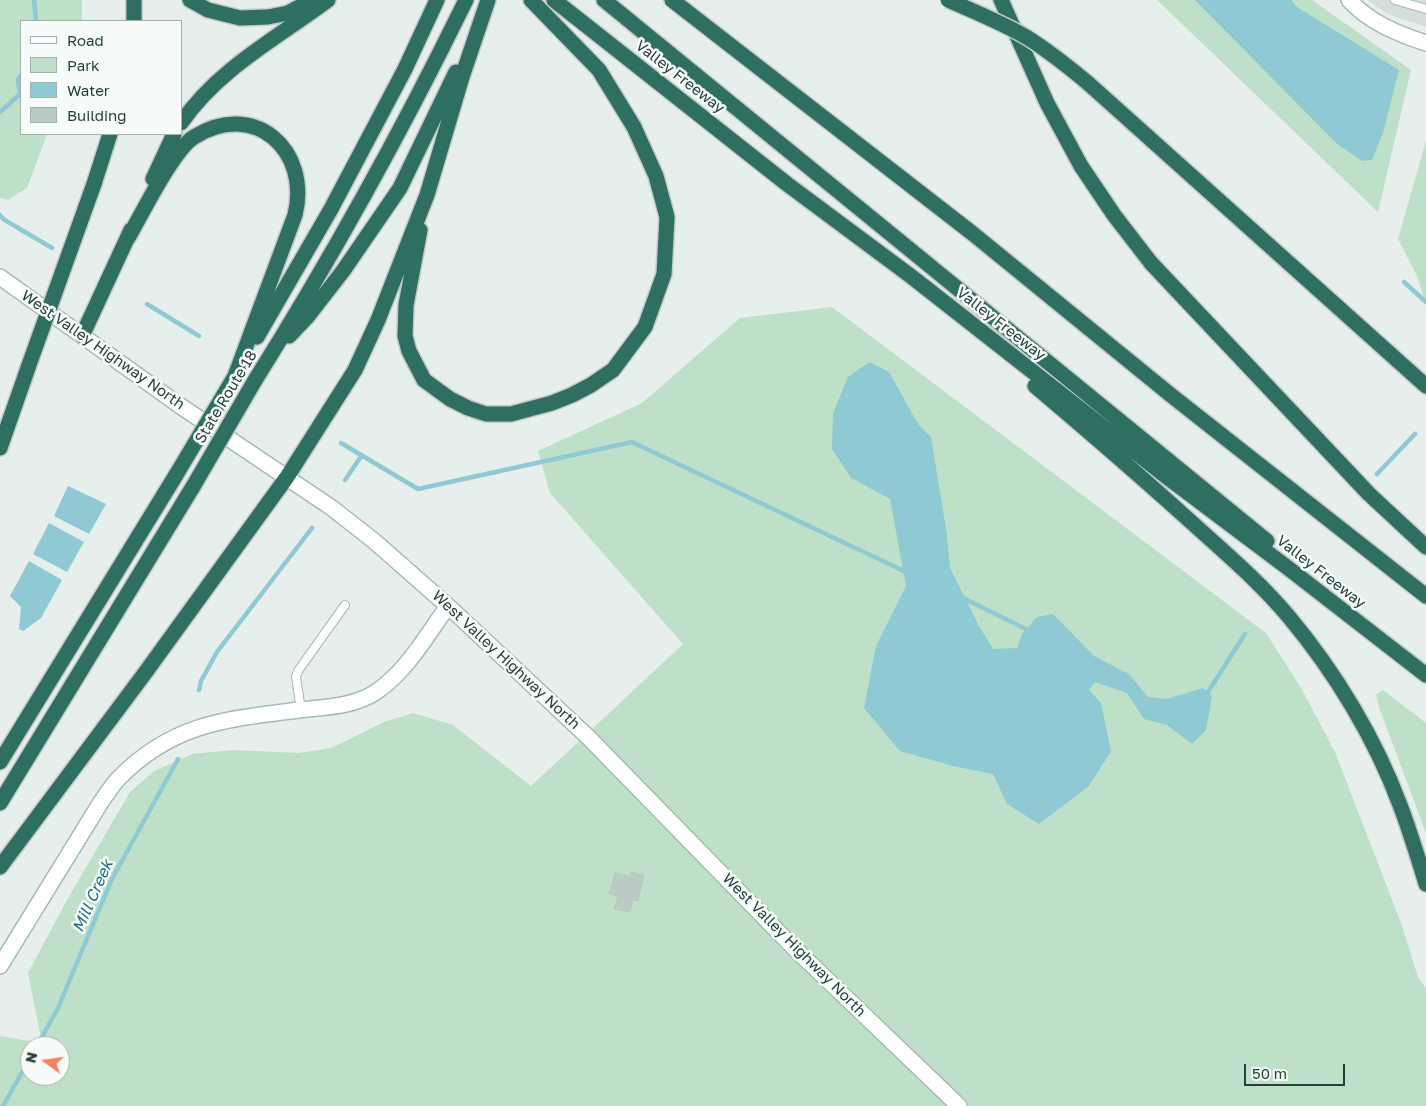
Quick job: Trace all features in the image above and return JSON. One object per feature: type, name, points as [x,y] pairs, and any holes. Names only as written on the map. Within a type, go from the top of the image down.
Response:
[{"type":"highway","points":[[134,0],[134,20]]},
{"type":"highway","points":[[190,0],[208,10],[240,18],[268,17],[288,13],[312,0]]},
{"type":"highway","points":[[182,122],[201,98],[229,72],[259,48],[328,0]]},
{"type":"highway","name":"State Route 18","points":[[0,762],[176,475],[331,209],[405,69],[437,0]]},
{"type":"highway","name":"State Route 18","points":[[0,803],[194,485],[354,214],[466,0]]},
{"type":"highway","points":[[0,867],[145,673],[286,477],[355,370],[378,320],[426,195],[488,0]]},
{"type":"highway","name":"Valley Freeway","points":[[554,0],[787,184],[912,277],[1426,675]]},
{"type":"highway","points":[[604,0],[1265,538],[1288,568]]},
{"type":"highway","points":[[672,0],[972,232],[1172,396],[1426,596]]},
{"type":"highway","points":[[948,0],[1006,26],[1069,66],[1426,386]]},
{"type":"highway","points":[[1001,0],[1046,102],[1081,166],[1114,215],[1151,263],[1368,494],[1426,548]]},
{"type":"highway","points":[[426,195],[406,306],[405,336],[409,351],[424,380],[450,400],[468,408],[486,414],[511,414],[552,403],[591,385],[613,370],[645,327],[664,274],[667,217],[656,176],[646,152],[634,127],[604,78],[593,64],[534,4]]},
{"type":"highway","points":[[272,353],[308,316],[343,271],[400,188],[479,24]]},
{"type":"highway","points":[[128,238],[174,159],[193,137],[224,125],[240,124],[256,128],[271,135],[283,146],[291,158],[297,173],[299,200],[235,376]]},
{"type":"highway","points":[[0,448],[110,135]]},
{"type":"highway","points":[[82,336],[128,238],[161,158],[173,135]]},
{"type":"highway","points":[[912,277],[1122,460],[1233,560],[1265,590],[1289,618],[1338,685],[1375,749],[1400,804],[1426,884]]},
{"type":"main road","points":[[1349,0],[1366,15],[1387,28],[1426,43]]},
{"type":"main road","name":"West Valley Highway North","points":[[0,277],[179,405],[332,508],[368,536],[448,606],[588,737],[792,946],[959,1106]]},
{"type":"main road","points":[[0,966],[101,802],[118,779],[134,764],[153,749],[183,732],[216,722],[337,707],[354,702],[375,692],[403,668],[448,606]]},
{"type":"lane","points":[[1395,0],[1426,10]]},
{"type":"lane","points":[[301,710],[296,677],[298,671],[345,605]]},
{"type":"shaded area","points":[[1367,0],[1426,0],[1426,27],[1387,14]]},
{"type":"green space","points":[[0,0],[82,0],[82,20],[20,20],[20,135],[47,135],[27,188],[8,200],[0,198]]},
{"type":"green space","points":[[1157,0],[1312,0],[1411,70],[1378,212]]},
{"type":"green space","points":[[1426,141],[1426,304],[1417,276],[1398,239]]},
{"type":"green space","points":[[832,307],[1266,633],[1301,688],[1335,752],[1401,923],[1418,977],[1426,988],[1426,1106],[0,1106],[0,1036],[20,1039],[20,1086],[70,1086],[70,1036],[41,1036],[28,973],[67,900],[130,792],[154,771],[192,754],[233,750],[299,753],[331,748],[384,722],[413,713],[453,725],[531,786],[683,644],[550,493],[538,451],[642,403],[740,318]]},
{"type":"green space","points":[[1383,690],[1426,723],[1426,833],[1379,707],[1376,694]]},
{"type":"water","points":[[1195,0],[1291,0],[1297,7],[1399,70],[1383,133],[1372,160],[1362,161],[1337,144]]},
{"type":"water","points":[[869,362],[889,372],[918,424],[931,437],[947,535],[950,568],[979,626],[993,649],[1017,648],[1022,634],[1037,617],[1053,614],[1094,656],[1129,674],[1148,697],[1167,699],[1203,688],[1212,696],[1206,730],[1192,744],[1167,725],[1144,719],[1127,693],[1095,682],[1089,690],[1101,703],[1111,751],[1089,786],[1039,824],[1007,804],[993,774],[953,766],[900,751],[864,708],[876,646],[906,586],[890,499],[851,478],[832,449],[833,413],[848,377]]},
{"type":"water","points":[[68,486],[106,504],[89,534],[54,516]]},
{"type":"water","points":[[49,523],[84,542],[67,572],[33,554]]},
{"type":"water","points":[[29,561],[62,580],[41,618],[23,631],[19,629],[21,607],[10,596]]},
{"type":"building","points":[[631,872],[644,875],[638,901],[633,900],[630,912],[614,909],[618,896],[609,894],[615,873],[630,876]]},
{"type":"waterway","name":"Mill Creek","points":[[34,0],[36,20]]},
{"type":"waterway","name":"Mill Creek","points":[[20,77],[18,80],[20,94]]},
{"type":"waterway","name":"Mill Creek","points":[[0,112],[20,94]]},
{"type":"waterway","name":"Mill Creek","points":[[0,215],[3,219],[52,248]]},
{"type":"waterway","points":[[1404,282],[1426,302]]},
{"type":"waterway","points":[[147,304],[199,336]]},
{"type":"waterway","points":[[1377,474],[1415,434]]},
{"type":"waterway","points":[[341,443],[418,489],[632,442],[908,573]]},
{"type":"waterway","name":"Mill Creek","points":[[345,480],[362,455]]},
{"type":"waterway","name":"Mill Creek","points":[[199,690],[201,681],[217,652],[312,528]]},
{"type":"waterway","points":[[961,597],[1032,632]]},
{"type":"waterway","points":[[1204,694],[1208,692],[1245,634]]},
{"type":"waterway","name":"Mill Creek","points":[[43,1036],[58,1008],[112,879],[178,759]]},
{"type":"waterway","name":"Mill Creek","points":[[3,1106],[20,1076]]}]
